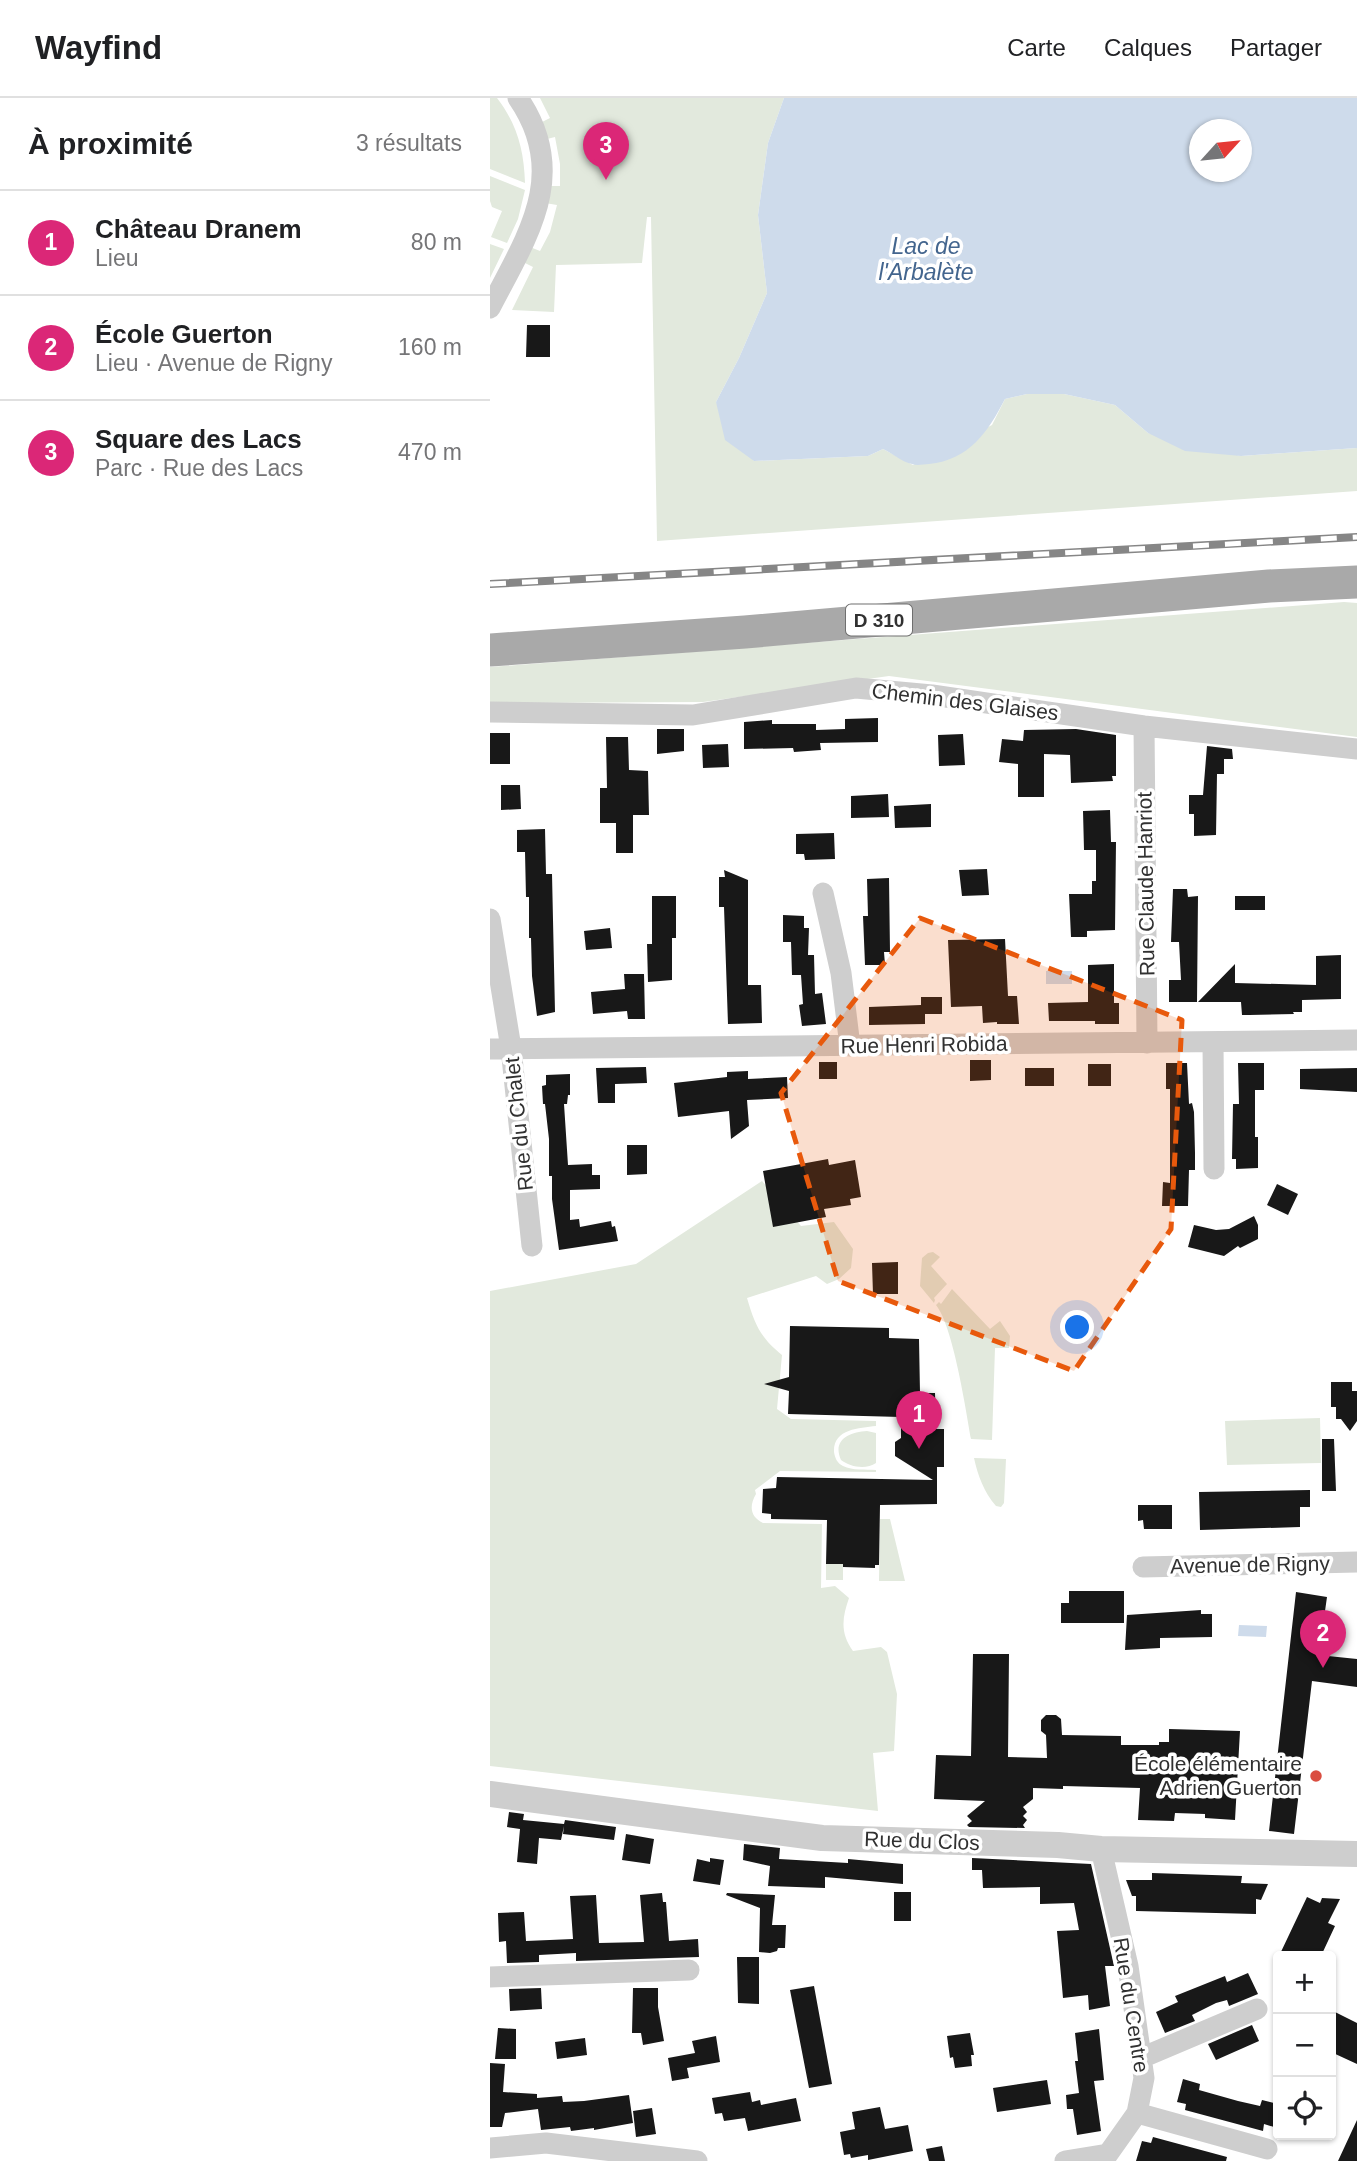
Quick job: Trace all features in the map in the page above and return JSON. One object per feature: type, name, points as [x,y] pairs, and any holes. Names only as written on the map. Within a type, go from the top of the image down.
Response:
[{"type":"main road","name":"D 310","points":[[490,650],[745,632],[1269,586],[1357,582]]},
{"type":"main road","points":[[1269,586],[1357,591]]},
{"type":"street","points":[[490,308],[535,220],[540,195],[539,150],[533,127],[518,98]]},
{"type":"street","name":"Chemin des Glaises","points":[[490,712],[693,715],[856,688],[932,695],[1144,726],[1357,749]]},
{"type":"street","name":"Rue Claude Hanriot","points":[[1144,726],[1147,1042]]},
{"type":"street","points":[[823,893],[841,973],[850,1046]]},
{"type":"street","name":"Rue du Chalet","points":[[490,919],[501,1049],[532,1246]]},
{"type":"street","name":"Rue Henri Robida","points":[[501,1049],[1357,1040]]},
{"type":"street","points":[[1213,1042],[1214,1169]]},
{"type":"street","name":"Avenue de Rigny","points":[[1143,1567],[1357,1562]]},
{"type":"street","name":"Rue du Clos","points":[[490,1794],[822,1838],[1058,1845],[1101,1849],[1357,1854]]},
{"type":"street","name":"Rue du Centre","points":[[1065,2161],[1108,2154],[1137,2113],[1144,2078],[1128,1966],[1101,1849]]},
{"type":"street","points":[[490,1976],[689,1970]]},
{"type":"street","points":[[1141,2058],[1257,2009]]},
{"type":"street","points":[[1137,2113],[1267,2149]]},
{"type":"street","points":[[490,2148],[546,2143],[697,2161]]},
{"type":"highlighted area","points":[[920,918],[1182,1020],[1171,1229],[1074,1371],[838,1281],[781,1093]]},
{"type":"shaded area","points":[[490,98],[497,98],[514,128],[521,148],[525,183],[490,169]]},
{"type":"shaded area","points":[[540,98],[784,98],[768,143],[758,215],[767,293],[739,358],[716,402],[754,461],[868,456],[883,449],[913,465],[992,425],[1005,399],[1027,394],[1064,394],[1115,405],[1148,433],[1241,456],[1357,448],[1357,491],[657,541],[651,217],[647,217],[642,263],[556,265],[554,312],[512,310],[533,267],[523,262],[530,247],[540,251],[550,232],[557,205],[545,203],[548,186],[560,186],[560,164],[555,137],[543,140],[538,124],[550,118]]},
{"type":"shaded area","points":[[490,176],[525,190],[518,219],[507,243],[491,237],[502,211],[492,207]]},
{"type":"shaded area","points":[[490,244],[504,249],[490,278]]},
{"type":"shaded area","points":[[1357,603],[1357,737],[889,676],[703,702],[490,703],[490,667]]},
{"type":"shaded area","points":[[762,1181],[801,1226],[834,1222],[853,1249],[851,1268],[839,1279],[827,1284],[816,1276],[747,1298],[759,1330],[782,1355],[777,1409],[791,1419],[876,1421],[876,1426],[842,1434],[835,1444],[834,1452],[843,1466],[876,1472],[780,1471],[755,1490],[752,1507],[755,1518],[763,1523],[822,1524],[821,1588],[835,1586],[849,1598],[843,1625],[849,1644],[853,1651],[881,1647],[887,1652],[897,1694],[894,1751],[873,1753],[878,1811],[490,1766],[490,1291],[636,1264]]},
{"type":"shaded area","points":[[933,1252],[940,1257],[931,1266],[947,1284],[934,1298],[934,1303],[920,1286],[922,1258]]},
{"type":"shaded area","points":[[952,1289],[990,1329],[1000,1321],[1010,1336],[1009,1348],[995,1348],[992,1440],[971,1439],[953,1349],[936,1305],[939,1302],[941,1304]]},
{"type":"shaded area","points":[[1320,1418],[1321,1463],[1227,1465],[1225,1421]]},
{"type":"shaded area","points":[[867,1431],[876,1433],[876,1463],[858,1467],[841,1460],[839,1447],[844,1438]]},
{"type":"shaded area","points":[[974,1458],[1006,1459],[1004,1503],[1001,1507],[996,1506],[985,1489]]},
{"type":"shaded area","points":[[880,1519],[890,1519],[905,1581],[879,1581]]},
{"type":"shaded area","points":[[826,1564],[843,1564],[843,1580],[826,1580]]},
{"type":"water","name":"Lac de l'Arbalète","points":[[784,98],[1357,98],[1357,448],[1241,456],[1185,451],[1148,433],[1115,405],[1064,394],[1027,394],[1005,399],[992,423],[976,442],[955,457],[943,461],[914,465],[883,449],[868,456],[754,461],[725,440],[716,402],[739,358],[767,293],[758,215],[768,143]]},
{"type":"water","points":[[1046,971],[1072,971],[1072,984],[1046,984]]},
{"type":"water","points":[[1239,1625],[1267,1626],[1266,1637],[1238,1636]]},
{"type":"building","points":[[527,325],[550,325],[550,357],[526,357]]},
{"type":"building","points":[[878,718],[878,742],[820,743],[821,750],[794,752],[793,748],[744,749],[744,722],[772,720],[772,724],[816,724],[816,730],[845,729],[845,719]]},
{"type":"building","points":[[657,729],[684,729],[684,751],[657,754]]},
{"type":"building","points":[[1076,729],[1116,735],[1116,776],[1112,776],[1113,781],[1071,783],[1070,755],[1044,754],[1044,797],[1018,797],[1018,764],[999,762],[1002,739],[1023,741],[1024,730]]},
{"type":"building","points":[[490,733],[510,733],[510,764],[490,764]]},
{"type":"building","points":[[963,734],[965,765],[939,766],[938,735]]},
{"type":"building","points":[[606,737],[628,737],[629,770],[648,771],[649,815],[633,815],[633,853],[616,853],[616,823],[600,823],[600,788],[607,788]]},
{"type":"building","points":[[728,744],[729,767],[703,768],[702,745]]},
{"type":"building","points":[[1207,746],[1232,749],[1233,759],[1224,759],[1224,774],[1217,774],[1216,835],[1194,836],[1194,814],[1189,814],[1189,795],[1203,795]]},
{"type":"building","points":[[501,785],[520,785],[521,809],[501,810]]},
{"type":"building","points":[[888,794],[889,817],[851,818],[851,796]]},
{"type":"building","points":[[931,804],[931,827],[895,828],[894,806]]},
{"type":"building","points":[[1110,810],[1111,842],[1116,842],[1115,930],[1087,931],[1087,937],[1071,937],[1069,894],[1092,894],[1092,881],[1096,881],[1096,850],[1084,850],[1083,811]]},
{"type":"building","points":[[545,829],[546,874],[552,874],[555,1012],[537,1016],[529,938],[529,897],[526,897],[525,852],[517,852],[517,830]]},
{"type":"building","points":[[834,833],[835,859],[805,860],[804,854],[796,854],[796,834]]},
{"type":"building","points":[[987,869],[989,895],[962,896],[959,870]]},
{"type":"building","points":[[724,870],[748,880],[748,985],[761,985],[762,1023],[728,1024],[724,907],[719,907],[719,877],[725,877]]},
{"type":"building","points":[[889,878],[890,952],[884,952],[885,965],[865,965],[863,916],[868,916],[867,879]]},
{"type":"building","points":[[1173,889],[1187,889],[1188,897],[1198,896],[1197,1002],[1169,1002],[1169,980],[1181,980],[1179,942],[1171,942]]},
{"type":"building","points":[[652,896],[676,896],[672,980],[648,982],[647,944],[652,944]]},
{"type":"building","points":[[1235,896],[1265,896],[1265,910],[1235,910]]},
{"type":"building","points":[[783,915],[804,916],[804,928],[809,928],[808,955],[814,955],[815,994],[822,993],[826,1024],[802,1026],[799,1005],[803,1004],[801,975],[792,975],[791,942],[783,942]]},
{"type":"building","points":[[610,928],[612,948],[586,950],[584,931]]},
{"type":"building","points":[[1005,939],[1008,996],[1017,996],[1019,1024],[983,1023],[982,1006],[951,1007],[948,940]]},
{"type":"building","points":[[1341,955],[1341,999],[1302,1000],[1302,1012],[1242,1015],[1241,1002],[1198,1002],[1235,964],[1235,983],[1316,985],[1316,956]]},
{"type":"building","points":[[1114,964],[1114,1003],[1119,1003],[1119,1024],[1049,1021],[1048,1003],[1088,1002],[1088,965]]},
{"type":"building","points":[[624,974],[644,974],[645,1019],[628,1019],[627,1011],[593,1014],[591,992],[625,989]]},
{"type":"building","points":[[921,997],[942,997],[942,1014],[925,1014],[925,1024],[869,1025],[869,1007],[921,1005]]},
{"type":"building","points":[[970,1060],[991,1060],[991,1080],[970,1081]]},
{"type":"building","points":[[819,1062],[837,1062],[837,1079],[819,1079]]},
{"type":"building","points":[[1166,1063],[1187,1063],[1189,1104],[1192,1103],[1194,1112],[1195,1153],[1195,1170],[1189,1170],[1188,1206],[1162,1206],[1163,1182],[1170,1183],[1170,1089],[1166,1089]]},
{"type":"building","points":[[1238,1063],[1264,1063],[1264,1090],[1255,1090],[1258,1168],[1236,1169],[1236,1159],[1232,1159],[1233,1104],[1239,1104]]},
{"type":"building","points":[[1088,1064],[1111,1064],[1111,1086],[1088,1086]]},
{"type":"building","points":[[646,1067],[647,1083],[615,1084],[615,1103],[598,1103],[596,1068]]},
{"type":"building","points":[[1025,1068],[1054,1068],[1054,1086],[1025,1086]]},
{"type":"building","points":[[1357,1068],[1357,1092],[1300,1089],[1300,1069]]},
{"type":"building","points":[[748,1071],[748,1079],[787,1077],[788,1098],[747,1100],[749,1126],[731,1139],[729,1111],[678,1117],[674,1083],[727,1077],[727,1072]]},
{"type":"building","points":[[570,1074],[570,1095],[567,1104],[564,1104],[568,1165],[592,1164],[592,1175],[600,1175],[600,1189],[570,1190],[570,1220],[579,1219],[580,1227],[611,1221],[612,1227],[615,1226],[618,1241],[559,1250],[552,1199],[552,1176],[549,1176],[549,1139],[542,1086],[546,1085],[546,1075]]},
{"type":"building","points":[[627,1145],[647,1145],[647,1174],[627,1175]]},
{"type":"building","points":[[828,1159],[829,1165],[855,1160],[861,1197],[850,1199],[851,1205],[824,1209],[826,1217],[773,1227],[763,1171]]},
{"type":"building","points":[[1277,1184],[1298,1194],[1288,1215],[1267,1205]]},
{"type":"building","points":[[1254,1216],[1258,1225],[1258,1239],[1240,1248],[1238,1246],[1224,1256],[1188,1247],[1194,1225],[1216,1230],[1229,1229]]},
{"type":"building","points":[[898,1262],[898,1294],[873,1294],[872,1263]]},
{"type":"building","points":[[790,1326],[889,1328],[889,1338],[919,1339],[920,1393],[935,1393],[936,1429],[944,1429],[944,1467],[937,1467],[937,1504],[880,1505],[879,1565],[875,1565],[875,1568],[826,1564],[827,1520],[771,1519],[771,1514],[762,1513],[763,1489],[776,1488],[777,1477],[933,1480],[895,1456],[895,1442],[901,1438],[901,1417],[788,1414],[789,1391],[764,1384],[789,1377]]},
{"type":"building","points":[[1331,1382],[1352,1382],[1352,1391],[1357,1391],[1357,1421],[1350,1431],[1341,1419],[1336,1419],[1336,1407],[1331,1407]]},
{"type":"building","points":[[1322,1439],[1334,1439],[1336,1491],[1322,1491]]},
{"type":"building","points":[[1310,1490],[1310,1507],[1300,1507],[1300,1527],[1200,1530],[1199,1492]]},
{"type":"building","points":[[1138,1505],[1172,1505],[1172,1529],[1144,1529],[1143,1520],[1138,1521]]},
{"type":"building","points":[[1069,1591],[1124,1591],[1124,1623],[1061,1623],[1061,1603],[1069,1603]]},
{"type":"building","points":[[1296,1592],[1327,1597],[1324,1618],[1333,1619],[1328,1656],[1357,1659],[1357,1687],[1312,1681],[1294,1834],[1269,1831]]},
{"type":"building","points":[[1201,1610],[1201,1614],[1212,1614],[1212,1637],[1160,1638],[1160,1648],[1125,1650],[1127,1615]]},
{"type":"building","points":[[973,1654],[1009,1654],[1008,1757],[1047,1758],[1046,1735],[1041,1731],[1041,1720],[1046,1715],[1056,1715],[1061,1719],[1062,1735],[1121,1736],[1121,1745],[1159,1745],[1159,1742],[1169,1742],[1169,1729],[1240,1731],[1235,1820],[1205,1818],[1205,1814],[1175,1813],[1174,1821],[1138,1820],[1140,1788],[1063,1786],[1063,1789],[1033,1788],[1033,1799],[1023,1807],[1027,1812],[1023,1816],[1027,1820],[1023,1825],[1025,1828],[969,1827],[967,1825],[972,1821],[967,1816],[985,1801],[934,1799],[936,1755],[971,1756]]},
{"type":"building","points":[[509,1812],[524,1814],[523,1820],[564,1824],[565,1820],[616,1827],[614,1840],[563,1834],[564,1826],[561,1840],[539,1838],[537,1864],[517,1862],[520,1829],[507,1827]]},
{"type":"building","points":[[626,1834],[654,1839],[650,1864],[622,1860]]},
{"type":"building","points":[[744,1844],[780,1848],[779,1859],[848,1863],[848,1859],[903,1864],[903,1884],[825,1877],[825,1888],[768,1886],[770,1866],[743,1860]]},
{"type":"building","points":[[710,1858],[724,1860],[720,1885],[693,1881],[697,1859],[710,1862]]},
{"type":"building","points":[[972,1858],[1091,1864],[1114,1966],[1105,1966],[1110,2006],[1089,2010],[1088,1995],[1063,1998],[1057,1931],[1079,1930],[1074,1903],[1040,1904],[1040,1887],[983,1888],[982,1870],[972,1870]]},
{"type":"building","points":[[1152,1873],[1242,1876],[1241,1883],[1268,1884],[1261,1900],[1256,1899],[1256,1914],[1136,1911],[1136,1896],[1132,1896],[1126,1880],[1152,1880]]},
{"type":"building","points":[[894,1892],[911,1892],[911,1921],[894,1921]]},
{"type":"building","points":[[662,1893],[663,1902],[666,1902],[669,1941],[698,1939],[699,1957],[576,1961],[576,1953],[539,1955],[539,1962],[507,1963],[506,1941],[499,1942],[498,1913],[524,1912],[526,1941],[573,1939],[570,1896],[596,1895],[599,1943],[644,1942],[640,1895]]},
{"type":"building","points":[[726,1895],[775,1895],[772,1925],[786,1925],[785,1948],[778,1948],[770,1953],[759,1952],[760,1908]]},
{"type":"building","points":[[1307,1897],[1320,1903],[1322,1898],[1340,1899],[1328,1923],[1335,1926],[1323,1951],[1281,1951]]},
{"type":"building","points":[[737,1957],[759,1957],[759,2004],[738,2003]]},
{"type":"building","points":[[1248,1973],[1258,1994],[1229,2006],[1227,2000],[1216,2003],[1192,2015],[1195,2021],[1165,2033],[1156,2012],[1178,2002],[1175,1996],[1225,1976],[1227,1982]]},
{"type":"building","points":[[814,1986],[832,2084],[809,2088],[790,1990]]},
{"type":"building","points":[[541,1988],[542,2009],[510,2011],[509,1989]]},
{"type":"building","points":[[633,1988],[658,1988],[658,2007],[664,2041],[643,2045],[641,2033],[632,2033]]},
{"type":"building","points":[[1336,2012],[1357,2023],[1357,2064],[1336,2054]]},
{"type":"building","points":[[1252,2025],[1259,2041],[1216,2060],[1208,2044]]},
{"type":"building","points":[[498,2028],[516,2029],[516,2059],[495,2059]]},
{"type":"building","points":[[1099,2029],[1104,2080],[1094,2081],[1101,2131],[1077,2135],[1073,2109],[1067,2109],[1066,2095],[1079,2093],[1075,2033]]},
{"type":"building","points":[[970,2033],[974,2055],[971,2055],[972,2066],[955,2068],[953,2057],[950,2058],[947,2036]]},
{"type":"building","points":[[716,2036],[720,2062],[687,2068],[689,2078],[672,2081],[668,2058],[695,2053],[692,2041]]},
{"type":"building","points":[[585,2038],[587,2055],[557,2059],[555,2042]]},
{"type":"building","points":[[490,2063],[505,2064],[503,2092],[537,2094],[537,2098],[562,2096],[563,2102],[629,2095],[633,2123],[594,2130],[571,2131],[570,2127],[541,2130],[538,2109],[505,2113],[502,2127],[490,2127]]},
{"type":"building","points":[[1183,2079],[1200,2084],[1199,2090],[1238,2101],[1260,2106],[1262,2100],[1273,2103],[1273,2127],[1264,2124],[1263,2131],[1185,2110],[1186,2104],[1177,2102]]},
{"type":"building","points":[[1047,2080],[1051,2104],[997,2112],[993,2088]]},
{"type":"building","points":[[750,2092],[752,2102],[760,2100],[761,2105],[796,2098],[801,2121],[748,2131],[745,2118],[724,2121],[722,2113],[715,2114],[712,2098]]},
{"type":"building","points":[[880,2107],[885,2129],[908,2125],[913,2151],[868,2160],[868,2155],[851,2158],[850,2154],[844,2155],[840,2132],[855,2129],[852,2112]]},
{"type":"building","points":[[652,2108],[656,2134],[636,2137],[633,2111]]},
{"type":"building","points":[[1357,2120],[1357,2161],[1338,2161]]},
{"type":"building","points":[[1153,2137],[1227,2157],[1226,2161],[1136,2161],[1142,2141],[1151,2143]]},
{"type":"building","points":[[942,2146],[945,2161],[929,2161],[926,2149]]},
{"type":"railway","points":[[490,584],[1357,537]]},
{"type":"place","name":"Square des Lacs","points":[[606,180]]},
{"type":"place","name":"Château Dranem","points":[[919,1449]]},
{"type":"place","name":"École Guerton","points":[[1323,1668]]},
{"type":"place","name":"École élémentaire Adrien Guerton","points":[[1316,1776]]}]
